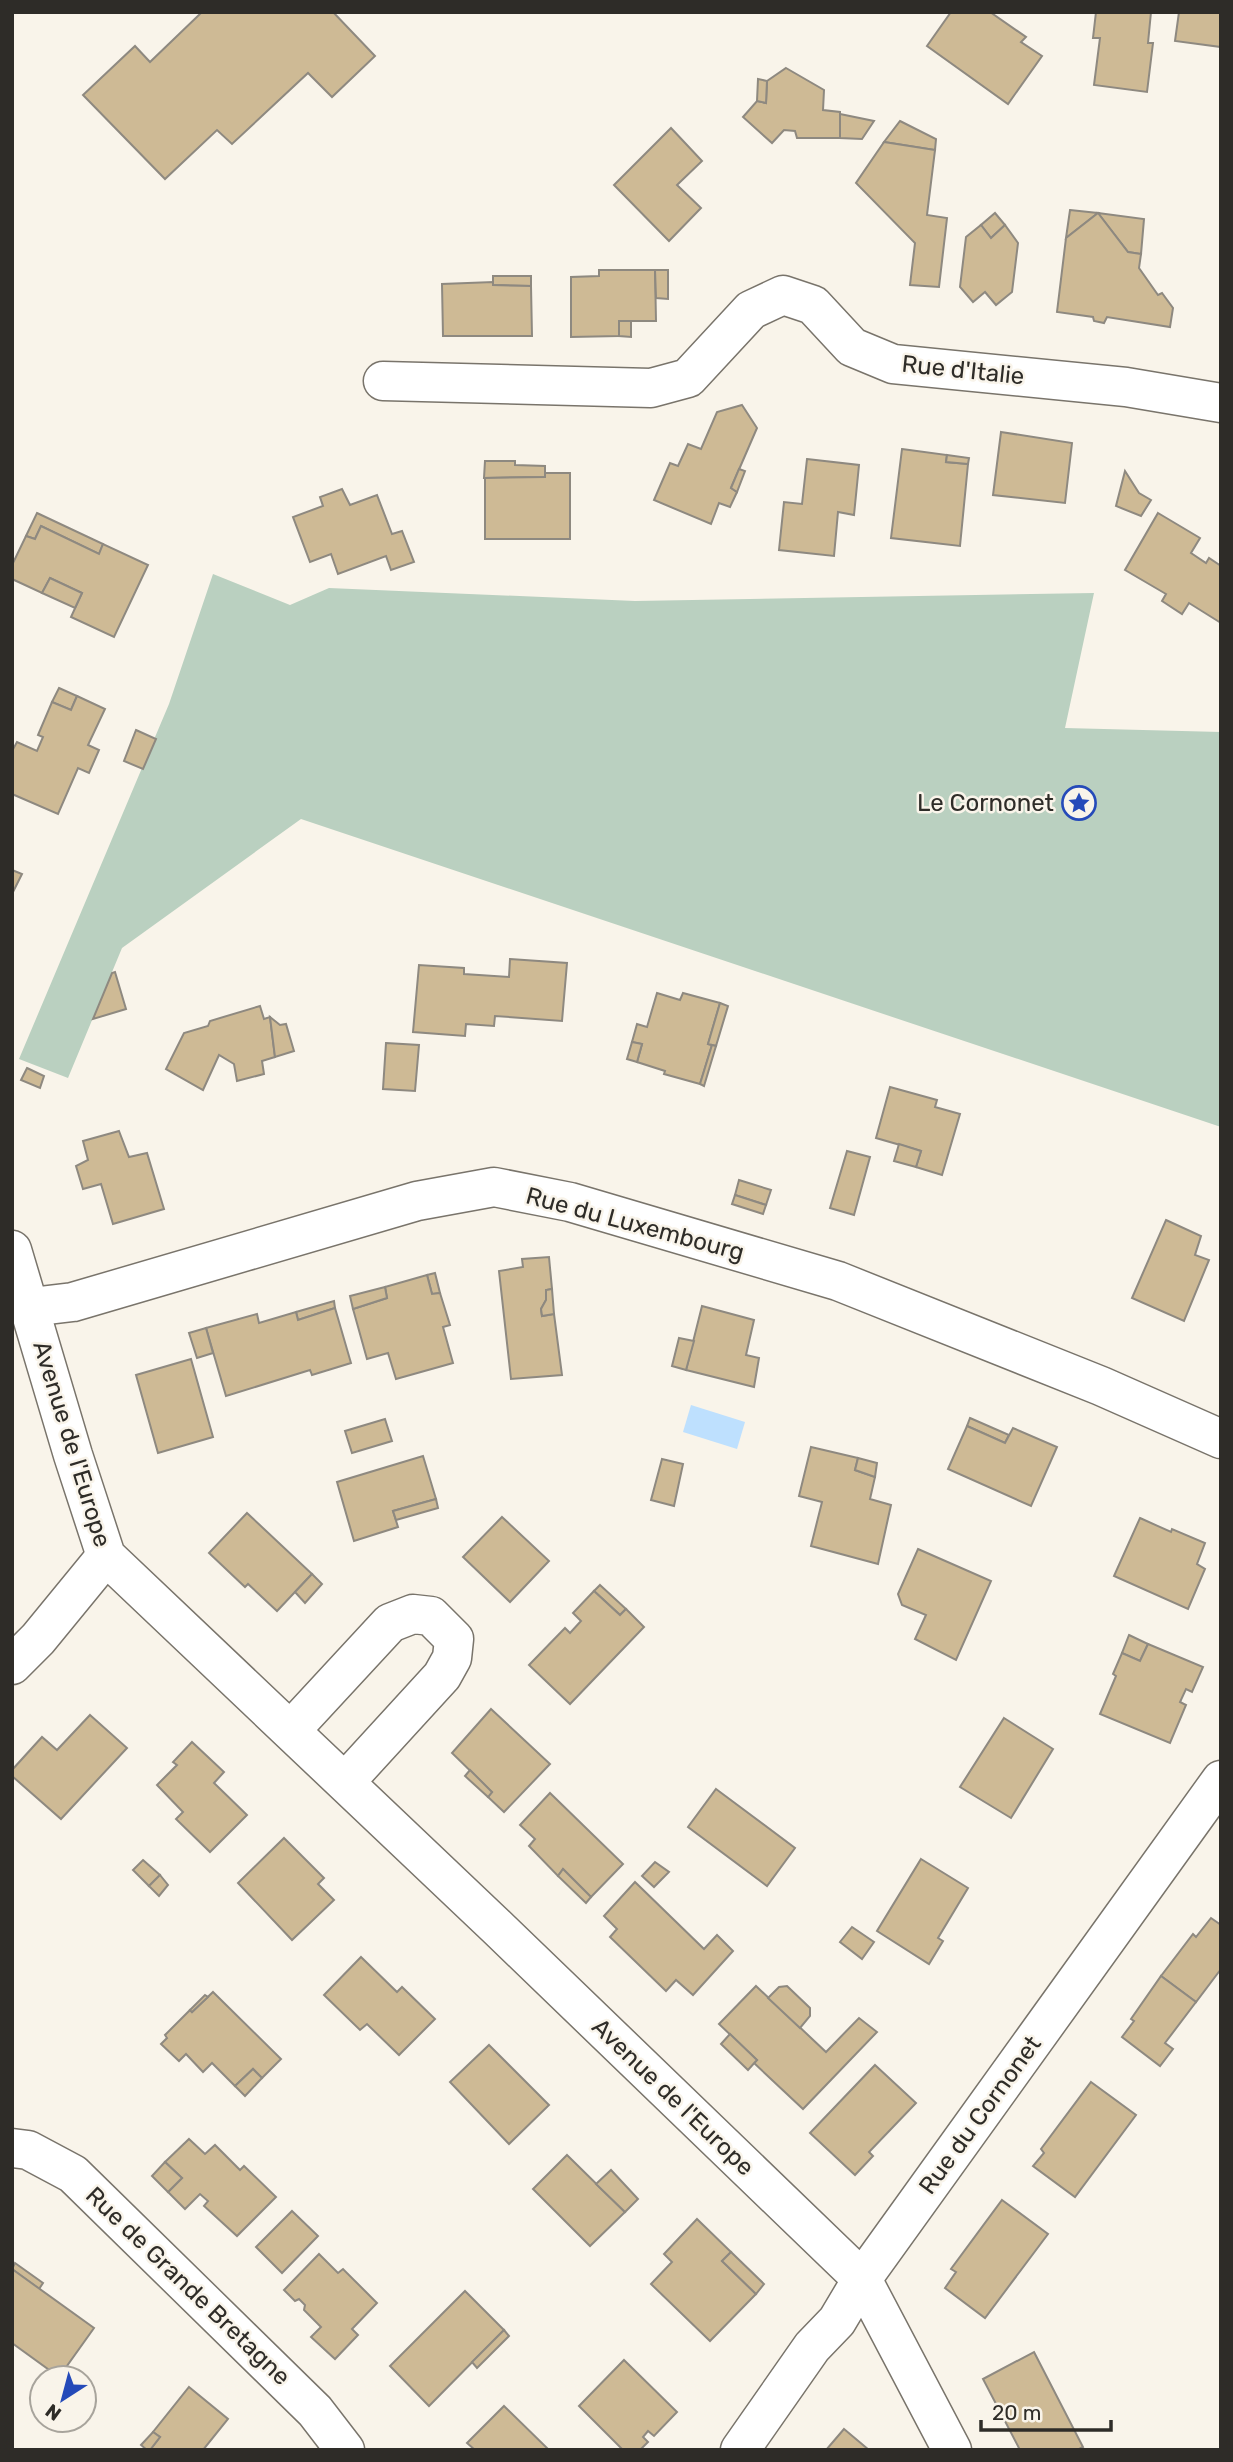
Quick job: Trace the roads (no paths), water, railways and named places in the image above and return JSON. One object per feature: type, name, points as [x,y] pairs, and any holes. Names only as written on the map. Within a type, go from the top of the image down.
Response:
[{"type":"street","name":"Rue d'Italie","points":[[383,381],[650,388],[688,378],[751,310],[783,295],[813,305],[852,347],[893,364],[1126,387],[1221,403]]},
{"type":"street","name":"Rue du Luxembourg","points":[[31,1307],[73,1302],[417,1201],[494,1187],[570,1202],[838,1282],[1101,1385],[1221,1439]]},
{"type":"street","name":"Avenue de l'Europe","points":[[12,1250],[106,1556],[291,1730],[862,2279],[952,2450]]},
{"type":"street","points":[[25,1652],[106,1556]]},
{"type":"street","points":[[291,1730],[390,1623],[413,1614],[431,1616],[454,1639],[452,1658],[442,1676],[345,1782]]},
{"type":"street","name":"Rue du Cornonet","points":[[740,2450],[812,2347],[837,2321],[862,2279],[1221,1780]]},
{"type":"street","name":"Rue de Grande Bretagne","points":[[12,2148],[29,2150],[73,2174],[315,2411],[345,2450]]},
{"type":"water","points":[[691,1405],[745,1422],[737,1449],[683,1432]]},
{"type":"place","name":"Le Cornonet","points":[[1079,803]]}]
